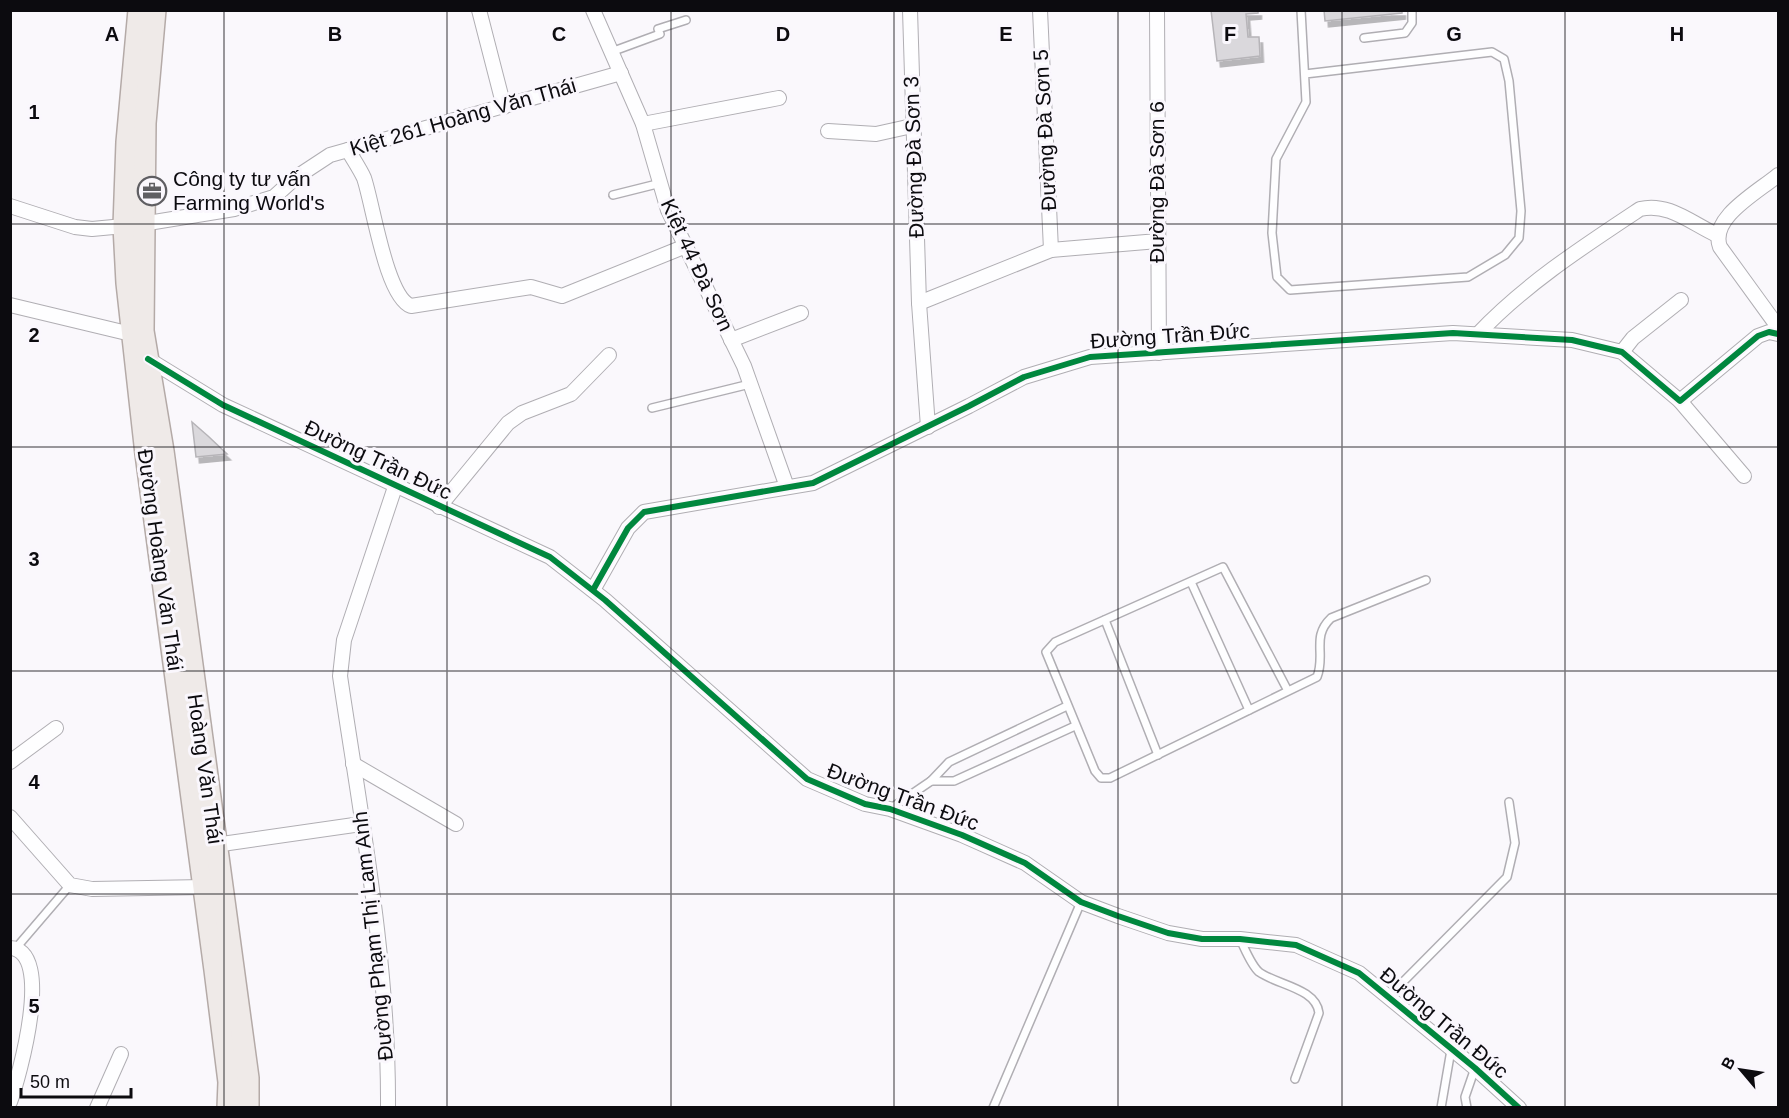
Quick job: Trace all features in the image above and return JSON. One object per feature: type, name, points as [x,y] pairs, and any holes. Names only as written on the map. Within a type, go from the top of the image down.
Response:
[{"type":"main road","name":"Đường Hoàng Văn Thái","points":[[139,10],[127,142],[144,331],[141,359],[229,1082],[228,1107]]},
{"type":"main road","name":"Đường Hoàng Văn Thái","points":[[141,359],[131,334],[133,225],[155,10]]},
{"type":"main road","name":"Hoàng Văn Thái","points":[[141,359],[163,452],[248,1078],[248,1107]]},
{"type":"street","points":[[479,10],[504,107]]},
{"type":"street","name":"Kiệt 44 Đà Sơn","points":[[593,10],[643,124],[668,210],[750,384],[787,487]]},
{"type":"street","name":"Đường Đà Sơn 5","points":[[1040,10],[1051,250]]},
{"type":"street","name":"Đường Đà Sơn 6","points":[[1157,10],[1158,352]]},
{"type":"street","name":"Đường Đà Sơn 3","points":[[910,11],[912,126],[928,427]]},
{"type":"street","name":"Kiệt 261 Hoàng Văn Thái","points":[[10,206],[84,229],[133,225],[234,209],[274,197],[330,155],[621,73]]},
{"type":"street","points":[[643,124],[779,98]]},
{"type":"street","points":[[828,131],[876,134],[912,126]]},
{"type":"street","points":[[348,150],[363,178],[374,222],[398,296],[406,304],[416,306],[531,287],[562,296],[686,246]]},
{"type":"street","points":[[1779,176],[1723,220],[1717,235],[1720,248],[1779,327]]},
{"type":"street","points":[[1478,334],[1496,315],[1558,265],[1640,209],[1653,206],[1664,208],[1717,235]]},
{"type":"street","points":[[920,303],[1051,250],[1158,241]]},
{"type":"street","points":[[1622,352],[1633,338],[1681,300]]},
{"type":"street","points":[[10,305],[131,334]]},
{"type":"street","points":[[731,340],[801,313]]},
{"type":"street","points":[[1680,401],[1758,336],[1769,332],[1779,334]]},
{"type":"street","name":"Đường Trần Đức","points":[[593,590],[628,528],[644,512],[813,483],[1024,377],[1090,357],[1453,333],[1572,340],[1622,352],[1680,401],[1744,476]]},
{"type":"street","points":[[439,507],[508,423],[522,414],[571,394],[609,355]]},
{"type":"street","name":"Đường Trần Đức","points":[[141,359],[223,405],[395,487],[550,557],[593,590],[807,779],[865,804],[890,809],[963,835],[1025,863],[1081,902],[1168,933],[1202,939],[1240,939],[1296,945],[1359,973],[1519,1107]]},
{"type":"street","name":"Đường Phạm Thị Lam Anh","points":[[388,1107],[388,1065],[376,931],[340,676],[344,640],[395,487]]},
{"type":"street","points":[[10,762],[56,728]]},
{"type":"street","name":"Đường Phạm Thị Lam Anh","points":[[353,764],[456,824]]},
{"type":"street","points":[[10,817],[70,885],[92,890],[204,887]]},
{"type":"street","points":[[215,845],[362,824]]},
{"type":"street","points":[[10,1102],[25,1056],[33,983],[30,962],[22,951],[13,948]]},
{"type":"street","points":[[97,1107],[120,1054]]},
{"type":"street","points":[[10,1056],[25,1056]]},
{"type":"lane","points":[[1301,10],[1306,102],[1276,159],[1272,233],[1277,277],[1290,290],[1468,277],[1505,255],[1519,238],[1521,211],[1509,81],[1504,59],[1492,52],[1305,74]]},
{"type":"lane","points":[[1364,38],[1405,33],[1412,23],[1412,10]]},
{"type":"lane","points":[[611,52],[660,34],[658,29],[686,20]]},
{"type":"lane","points":[[613,195],[661,183]]},
{"type":"lane","points":[[652,408],[750,384]]},
{"type":"lane","points":[[1288,691],[1223,567],[1055,642],[1046,652],[1095,771],[1101,777],[1110,778],[1317,677],[1322,664],[1319,642],[1321,628],[1331,618],[1426,580]]},
{"type":"lane","points":[[1191,582],[1249,710]]},
{"type":"lane","points":[[1105,620],[1158,755]]},
{"type":"lane","points":[[890,809],[932,781],[949,762],[1067,706]]},
{"type":"lane","points":[[932,781],[954,781],[1075,726]]},
{"type":"lane","points":[[1388,997],[1506,877],[1515,843],[1509,802]]},
{"type":"lane","points":[[13,948],[70,885]]},
{"type":"lane","points":[[993,1107],[1081,902]]},
{"type":"lane","points":[[1240,939],[1257,970],[1311,997],[1318,1005],[1319,1013],[1295,1079]]},
{"type":"lane","points":[[1441,1107],[1451,1050]]},
{"type":"lane","points":[[1467,1107],[1465,1097],[1475,1068]]},
{"type":"building","points":[[1211,10],[1258,10],[1258,13],[1246,14],[1248,37],[1259,37],[1260,56],[1217,61]]},
{"type":"building","points":[[1324,10],[1402,10],[1402,13],[1325,21]]},
{"type":"building","points":[[192,422],[208,436],[227,454],[196,457]]},
{"type":"cycle path","points":[[593,590],[628,528],[644,512],[813,483],[1024,377],[1090,357],[1453,333],[1572,340],[1622,352],[1680,401],[1758,336],[1769,332],[1778,334]]},
{"type":"cycle path","points":[[148,359],[223,405],[550,557],[605,600],[807,779],[865,804],[890,809],[962,835],[1025,863],[1081,902],[1118,916],[1168,933],[1202,939],[1240,939],[1296,945],[1359,973],[1475,1068],[1519,1108]]},
{"type":"place","name":"Công ty tư vấn Farming World's","points":[[152,191]]}]
